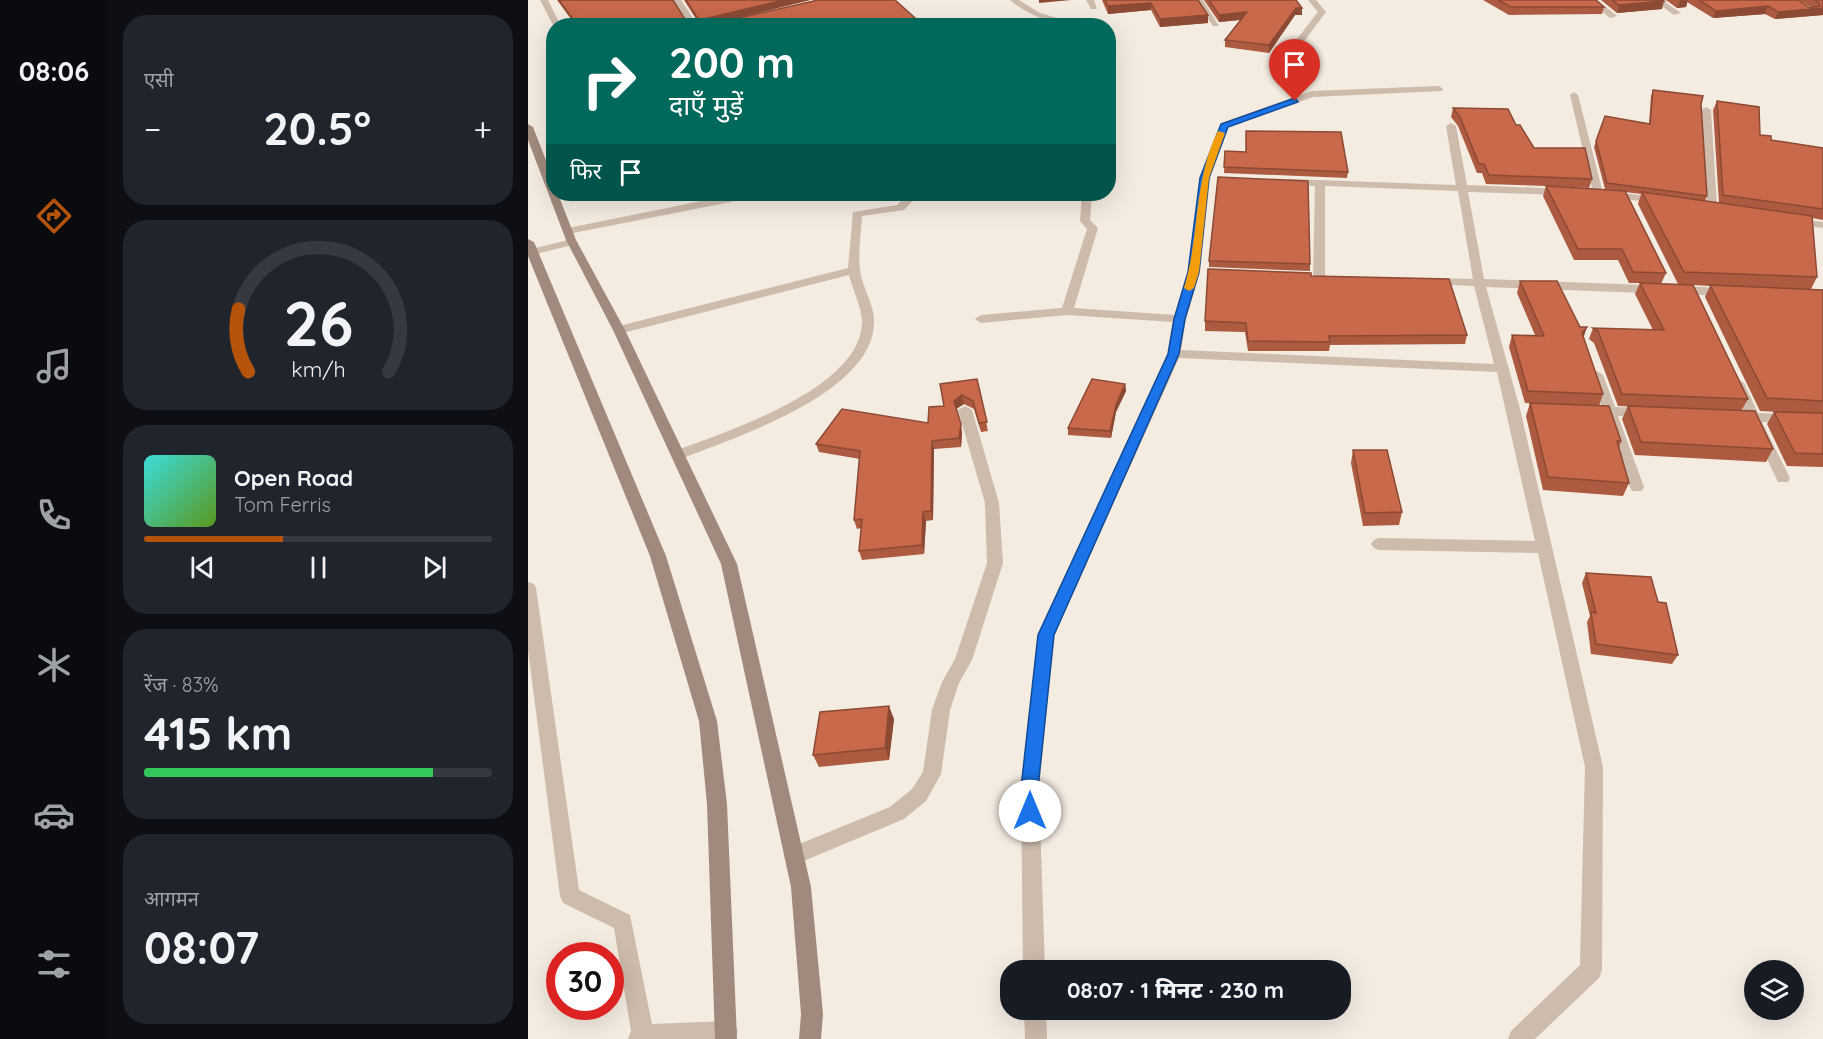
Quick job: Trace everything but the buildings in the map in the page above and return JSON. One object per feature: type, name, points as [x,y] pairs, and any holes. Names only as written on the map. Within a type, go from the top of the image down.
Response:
[{"type":"main road","points":[[528,127],[546,160]]},
{"type":"main road","points":[[559,201],[570,236],[619,330],[729,564],[802,898],[812,1014],[810,1039]]},
{"type":"main road","points":[[529,249],[658,556],[708,721],[717,804],[727,1035]]},
{"type":"street","points":[[543,0],[553,18]]},
{"type":"street","points":[[677,0],[689,18]]},
{"type":"street","points":[[1014,0],[1037,15],[1049,18]]},
{"type":"street","points":[[1199,0],[1216,24]]},
{"type":"street","points":[[1296,46],[1322,12],[1312,0]]},
{"type":"street","points":[[1592,0],[1613,16]]},
{"type":"street","points":[[1658,0],[1677,14]]},
{"type":"street","points":[[1034,960],[1030,788],[1046,635],[1173,354],[1180,319],[1199,272],[1210,178],[1224,126],[1312,94],[1439,89]]},
{"type":"street","points":[[1574,95],[1587,192]]},
{"type":"street","points":[[1706,110],[1712,207]]},
{"type":"street","points":[[1451,126],[1479,282],[1502,368],[1518,409],[1544,547],[1594,767],[1591,970],[1520,1039]]},
{"type":"street","points":[[1274,181],[1587,192],[1629,202],[1669,202]]},
{"type":"street","points":[[1319,277],[1320,183]]},
{"type":"street","points":[[529,249],[570,236],[722,201]]},
{"type":"street","points":[[678,455],[799,406],[843,371],[867,331],[867,316],[854,270],[857,214],[900,208],[907,201]]},
{"type":"street","points":[[1067,311],[1093,228],[1085,221],[1086,201]]},
{"type":"street","points":[[1779,218],[1823,225]]},
{"type":"street","points":[[619,330],[854,270]]},
{"type":"street","points":[[1422,280],[1671,285],[1695,296],[1740,293]]},
{"type":"street","points":[[981,319],[1067,311],[1180,319]]},
{"type":"street","points":[[1173,354],[1502,368]]},
{"type":"street","points":[[1594,366],[1637,487]]},
{"type":"street","points":[[1733,375],[1783,478]]},
{"type":"street","points":[[794,856],[897,813],[920,795],[932,774],[941,710],[951,682],[963,660],[995,563],[993,503],[965,410]]},
{"type":"street","points":[[1577,410],[1654,413]]},
{"type":"street","points":[[1720,415],[1823,420]]},
{"type":"street","points":[[1379,544],[1544,547]]},
{"type":"street","points":[[528,588],[570,896],[624,922],[641,1038],[727,1035]]},
{"type":"street","points":[[1035,1020],[1036,1039]]},
{"type":"slow traffic","points":[[1189,288],[1194,272],[1205,178],[1221,133]]},
{"type":"route","points":[[1030,811],[1030,788],[1046,635],[1173,354],[1180,319],[1194,272],[1205,178],[1224,126],[1295,101]]}]
